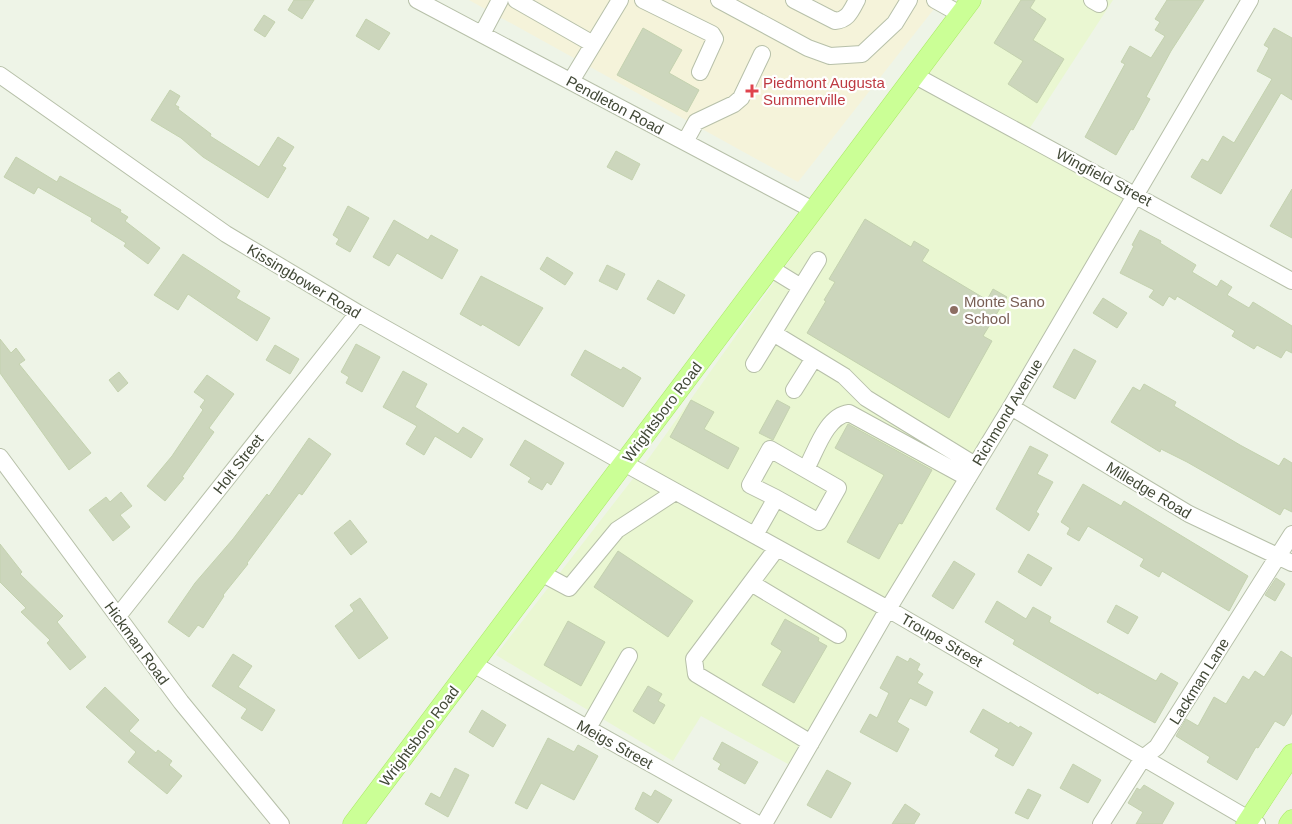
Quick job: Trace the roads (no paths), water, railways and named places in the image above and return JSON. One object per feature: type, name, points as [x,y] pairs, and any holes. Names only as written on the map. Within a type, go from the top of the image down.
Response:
[{"type":"main road","name":"Wrightsboro Road","points":[[352,824],[966,7]]},
{"type":"main road","points":[[1250,822],[1292,754]]},
{"type":"main road","points":[[1289,824],[1292,820]]},
{"type":"street","name":"Pendleton Road","points":[[417,0],[813,210]]},
{"type":"street","points":[[482,34],[500,0]]},
{"type":"street","points":[[516,0],[593,44]]},
{"type":"street","points":[[571,81],[620,0]]},
{"type":"street","points":[[643,0],[712,34],[715,39],[700,72]]},
{"type":"street","points":[[719,0],[808,48],[830,56],[862,54],[895,23],[909,0]]},
{"type":"street","points":[[794,0],[835,22],[842,21],[849,15],[857,0]]},
{"type":"street","points":[[935,0],[966,7]]},
{"type":"street","name":"Richmond Avenue","points":[[764,824],[888,608],[1011,407],[1250,0]]},
{"type":"street","points":[[685,142],[696,122],[734,104],[741,98],[762,54]]},
{"type":"street","name":"Kissingbower Road","points":[[0,75],[226,234],[358,313],[624,463]]},
{"type":"street","name":"Wingfield Street","points":[[914,75],[1136,194],[1292,281]]},
{"type":"street","points":[[754,364],[818,260]]},
{"type":"street","points":[[770,268],[801,287]]},
{"type":"street","name":"Holt Street","points":[[118,616],[358,313]]},
{"type":"street","points":[[773,333],[844,376],[866,398],[972,471]]},
{"type":"street","points":[[794,390],[814,358]]},
{"type":"street","name":"Milledge Road","points":[[1011,407],[1189,514],[1285,559]]},
{"type":"street","points":[[806,469],[832,421],[839,414],[849,413],[972,471]]},
{"type":"street","points":[[770,449],[838,488],[819,522],[776,498],[750,485],[770,449]]},
{"type":"street","name":"Hickman Road","points":[[0,457],[180,702],[281,824]]},
{"type":"street","name":"Troupe Street","points":[[624,463],[888,608],[1250,822]]},
{"type":"street","points":[[541,573],[569,588],[617,530],[675,492]]},
{"type":"street","points":[[755,535],[776,498]]},
{"type":"street","name":"Lackman Lane","points":[[1101,824],[1142,758],[1158,747],[1285,559],[1292,534]]},
{"type":"street","points":[[777,548],[694,659],[694,667],[696,674],[811,743]]},
{"type":"street","points":[[751,583],[838,635]]},
{"type":"street","points":[[588,728],[629,656]]},
{"type":"street","name":"Meigs Street","points":[[473,664],[758,824]]},
{"type":"place","name":"Piedmont Augusta Summerville","points":[[752,91]]},
{"type":"place","name":"Monte Sano School","points":[[954,310]]}]
